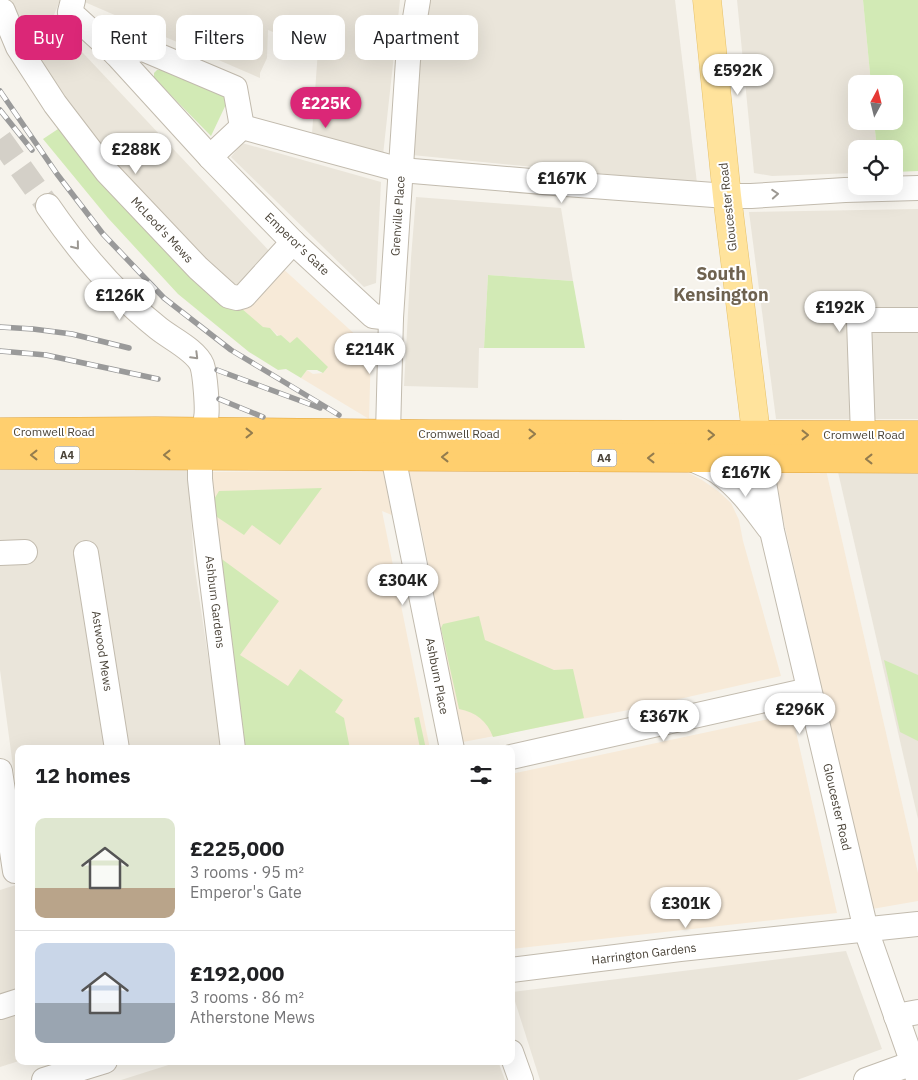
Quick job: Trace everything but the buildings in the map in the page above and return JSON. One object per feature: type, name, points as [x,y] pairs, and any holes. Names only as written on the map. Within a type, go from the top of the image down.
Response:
[{"type":"highway","name":"Cromwell Road","points":[[0,432],[156,431],[200,444]]},
{"type":"highway","name":"Cromwell Road","points":[[391,445],[690,458],[758,447],[863,435],[918,435]]},
{"type":"highway","name":"Cromwell Road","points":[[0,456],[200,444],[758,447],[918,459]]},
{"type":"main road","name":"Gloucester Road","points":[[707,0],[727,196],[758,447]]},
{"type":"street","name":"Grenville Place","points":[[391,445],[391,318],[408,60],[418,0]]},
{"type":"street","name":"Emperor's Gate","points":[[72,6],[92,28]]},
{"type":"street","name":"McLeod's Mews","points":[[3,7],[18,47],[55,104],[107,172],[198,268],[229,296],[237,298],[244,296],[294,242]]},
{"type":"street","points":[[166,59],[235,88],[242,127]]},
{"type":"street","name":"Emperor's Gate","points":[[121,60],[210,157],[294,242],[373,316],[391,318]]},
{"type":"street","points":[[242,127],[401,170],[727,196],[918,188]]},
{"type":"street","points":[[210,157],[242,127]]},
{"type":"street","name":"Ashburn Gardens","points":[[48,206],[74,244],[136,310],[187,349],[201,363],[205,377],[206,418],[200,444],[200,479],[232,745]]},
{"type":"street","points":[[863,435],[859,320],[918,320]]},
{"type":"street","name":"Ashburn Place","points":[[391,445],[451,745]]},
{"type":"street","name":"Gloucester Road","points":[[758,447],[772,531],[866,930],[907,1014],[915,1071]]},
{"type":"street","name":"Gloucester Road","points":[[690,458],[716,471],[727,479],[745,497],[772,531]]},
{"type":"street","points":[[0,553],[25,552]]},
{"type":"street","name":"Astwood Mews","points":[[86,553],[116,745]]},
{"type":"street","points":[[515,756],[809,690]]},
{"type":"street","points":[[0,771],[11,872]]},
{"type":"street","name":"Harrington Gardens","points":[[515,970],[680,949],[918,924]]},
{"type":"street","points":[[0,1007],[15,1002]]},
{"type":"street","points":[[515,1063],[521,1080]]},
{"type":"street","points":[[44,1080],[92,1065]]},
{"type":"street","points":[[866,1080],[915,1071]]},
{"type":"shaded area","points":[[0,0],[60,0],[54,15],[15,15],[15,23]]},
{"type":"shaded area","points":[[80,0],[400,0],[398,15],[355,15],[355,60],[393,60],[383,155],[312,134],[317,60],[345,60],[345,15],[273,15],[273,32],[268,30],[267,58],[260,73],[260,78],[218,60],[263,60],[263,15],[176,15],[176,42],[166,37],[166,15],[115,15]]},
{"type":"shaded area","points":[[425,0],[675,0],[697,183],[412,155],[420,60],[478,60],[478,15],[424,15]]},
{"type":"shaded area","points":[[737,0],[863,0],[870,75],[848,75],[848,130],[875,130],[876,140],[848,140],[848,173],[772,176],[754,173]]},
{"type":"shaded area","points":[[82,52],[273,255],[237,288],[108,169],[38,60],[82,60]]},
{"type":"shaded area","points":[[242,143],[381,182],[376,283],[364,287],[231,157]]},
{"type":"shaded area","points":[[416,197],[561,208],[573,281],[488,275],[484,348],[479,348],[478,388],[404,386]]},
{"type":"shaded area","points":[[918,209],[918,419],[776,419],[749,212]]},
{"type":"shaded area","points":[[280,266],[371,349],[369,419],[301,378],[307,370],[313,374],[322,373],[327,367],[281,335],[278,336],[270,328],[263,328],[241,308]]},
{"type":"shaded area","points":[[0,468],[188,469],[194,563],[221,745],[15,745],[15,781],[0,670]]},
{"type":"shaded area","points":[[425,470],[687,472],[718,491],[731,503],[739,520],[743,541],[781,676],[644,707],[463,742],[421,527],[382,511],[429,745],[242,745],[211,472]]},
{"type":"shaded area","points":[[772,470],[826,470],[918,873],[918,901],[872,909]]},
{"type":"shaded area","points":[[918,471],[918,819],[838,472]]},
{"type":"shaded area","points":[[792,714],[837,913],[515,949],[515,773]]},
{"type":"shaded area","points":[[15,885],[15,1062],[0,1067],[0,890]]},
{"type":"shaded area","points":[[846,951],[882,1049],[797,1080],[540,1080],[515,1001],[515,992]]},
{"type":"shaded area","points":[[168,1065],[499,1065],[505,1080],[121,1080]]},
{"type":"green space","points":[[863,0],[918,0],[918,171],[903,172],[903,140],[876,140],[875,130],[903,130],[903,75],[870,75]]},
{"type":"green space","points":[[157,70],[229,98],[211,136],[154,78],[154,73]]},
{"type":"green space","points":[[61,127],[241,308],[263,327],[270,328],[277,336],[281,335],[290,343],[297,337],[328,367],[323,373],[317,370],[307,370],[301,378],[286,369],[278,370],[249,352],[178,294],[108,218],[43,139]]},
{"type":"green space","points":[[488,275],[573,281],[585,348],[484,348]]},
{"type":"green space","points":[[322,488],[280,545],[252,525],[244,535],[214,515],[213,501],[219,491]]},
{"type":"green space","points":[[219,557],[279,601],[240,655],[288,686],[300,669],[343,700],[335,712],[344,718],[349,745],[241,745]]},
{"type":"green space","points":[[479,616],[485,640],[554,670],[573,669],[584,718],[493,737],[488,726],[480,718],[471,712],[459,709],[441,628],[443,624]]},
{"type":"green space","points":[[884,660],[918,675],[918,741],[900,732]]},
{"type":"green space","points":[[419,717],[425,745],[419,745],[414,718]]},
{"type":"tunnel","points":[[0,139],[48,206]]},
{"type":"railway","points":[[0,91],[57,174],[103,234],[164,298],[231,350],[339,415]]},
{"type":"railway","points":[[0,110],[32,150]]},
{"type":"railway","points":[[0,327],[72,334],[129,348]]},
{"type":"railway","points":[[0,351],[46,355],[158,379]]},
{"type":"railway","points":[[217,370],[320,408]]},
{"type":"railway","points":[[219,399],[263,417]]},
{"type":"district","name":"South Kensington","points":[[721,284]]}]
